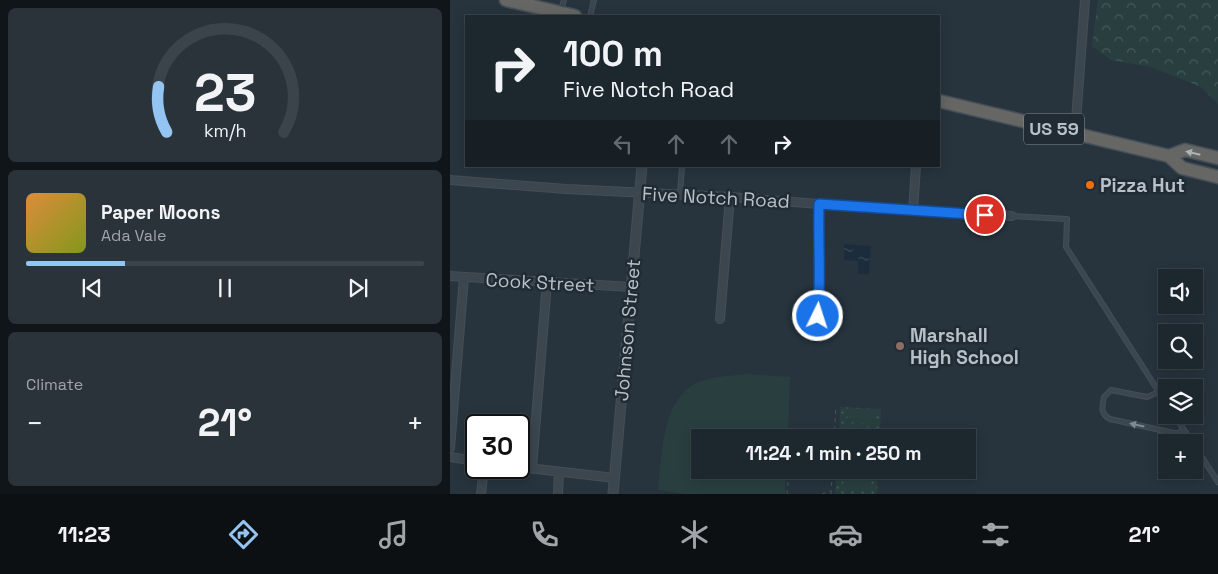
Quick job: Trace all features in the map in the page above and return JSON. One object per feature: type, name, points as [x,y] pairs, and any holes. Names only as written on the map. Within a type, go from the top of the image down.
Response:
[{"type":"highway","points":[[506,0],[542,12],[567,15]]},
{"type":"highway","name":"US 59","points":[[940,101],[1169,156],[1182,168],[1218,177]]},
{"type":"highway","name":"US 59","points":[[1169,156],[1185,150],[1218,158]]},
{"type":"street","points":[[1075,134],[1086,0]]},
{"type":"street","name":"Johnson Street","points":[[613,494],[642,167]]},
{"type":"street","points":[[913,211],[916,167]]},
{"type":"street","name":"Five Notch Road","points":[[450,180],[566,189],[730,197],[913,211],[1012,216]]},
{"type":"street","points":[[720,319],[730,197]]},
{"type":"street","points":[[818,316],[820,290],[818,253],[819,204]]},
{"type":"street","name":"Cook Street","points":[[450,276],[631,287]]},
{"type":"street","points":[[450,448],[464,277]]},
{"type":"street","points":[[547,282],[532,468],[615,478]]},
{"type":"street","points":[[450,458],[465,460]]},
{"type":"street","points":[[558,494],[559,472]]},
{"type":"street","points":[[482,494],[483,479]]},
{"type":"lane","points":[[564,0],[567,15]]},
{"type":"lane","points":[[590,15],[594,0]]},
{"type":"lane","points":[[680,194],[682,167]]},
{"type":"lane","points":[[1012,216],[1066,219],[1066,248],[1158,390]]},
{"type":"lane","points":[[1158,393],[1147,397],[1111,390],[1104,397],[1102,410],[1105,416],[1110,419],[1174,433],[1184,430]]},
{"type":"lane","points":[[1180,424],[1187,434]]},
{"type":"lane","points":[[1203,459],[1218,482]]},
{"type":"path","points":[[835,429],[836,406]]},
{"type":"path","points":[[787,494],[788,479]]},
{"type":"path","points":[[822,494],[831,493],[832,479]]},
{"type":"green space","points":[[1098,0],[1218,0],[1218,104],[1201,87],[1151,67],[1111,60],[1092,46]]},
{"type":"green space","points":[[747,374],[790,377],[788,429],[691,429],[691,479],[786,479],[785,494],[686,494],[658,490],[662,449],[668,420],[674,407],[681,395],[691,386],[704,380]]},
{"type":"green space","points":[[840,407],[881,409],[880,429],[839,429]]},
{"type":"green space","points":[[848,410],[874,411],[874,424],[847,422]]},
{"type":"green space","points":[[847,426],[874,428],[874,429],[847,429]]},
{"type":"green space","points":[[836,479],[878,479],[877,494],[835,494]]},
{"type":"green space","points":[[844,479],[871,479],[870,491],[843,489]]},
{"type":"water","points":[[844,244],[871,246],[869,274],[858,274],[858,261],[844,260]]},
{"type":"place","name":"Pizza Hut","points":[[1090,185]]},
{"type":"place","name":"Marshall High School","points":[[900,346]]},
{"type":"route","points":[[818,316],[820,290],[818,253],[819,204],[985,215]]}]
